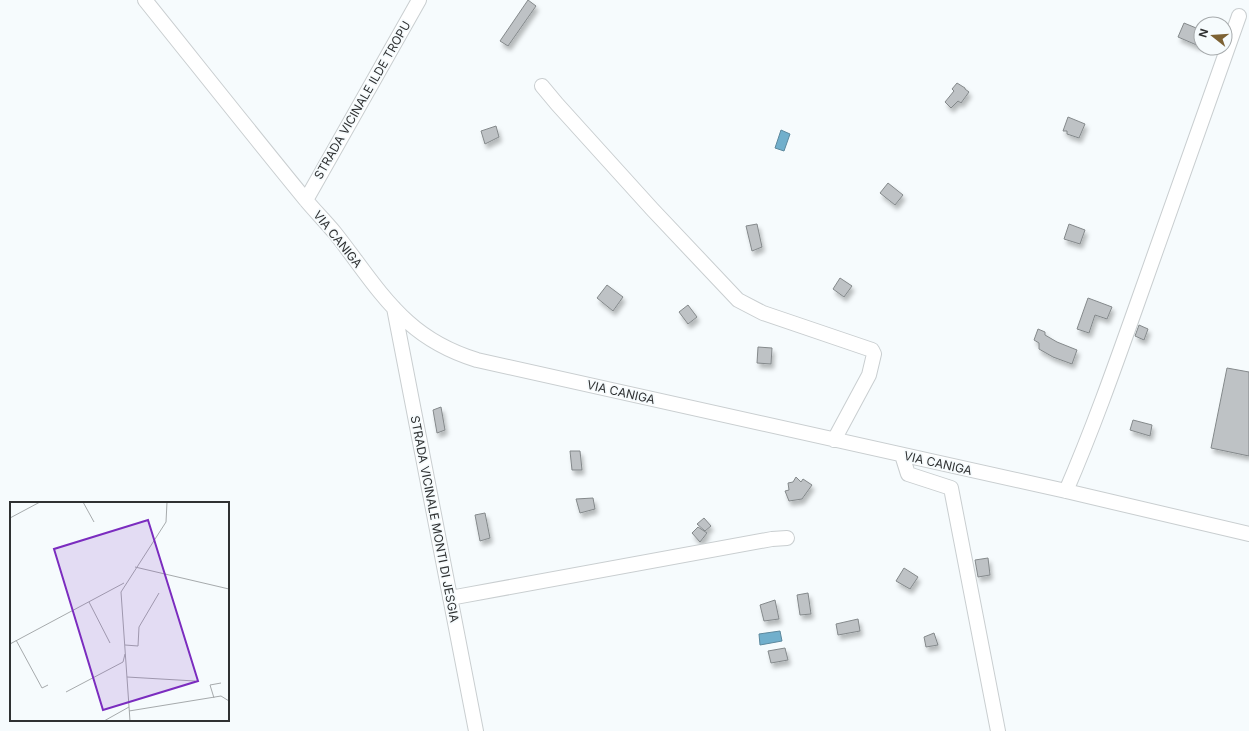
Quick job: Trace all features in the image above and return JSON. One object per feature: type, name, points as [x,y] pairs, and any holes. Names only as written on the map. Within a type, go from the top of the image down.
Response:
[{"type":"street","name":"VIA CANIGA","points":[[145,0],[394,308],[427,336],[448,349],[461,355],[484,361],[1066,491],[1249,534]]},
{"type":"street","name":"STRADA VICINALE ILDE TROPU","points":[[306,200],[419,0]]},
{"type":"street","points":[[1066,491],[1087,442],[1165,227],[1239,16]]},
{"type":"street","points":[[542,86],[647,203],[738,300],[763,313],[872,350],[874,354],[869,375],[834,440]]},
{"type":"street","name":"STRADA VICINALE MONTI DI JESGIA","points":[[394,308],[476,731]]},
{"type":"street","points":[[902,455],[908,474],[951,488],[998,731]]},
{"type":"street","points":[[450,598],[772,539],[787,538]]},
{"type":"water","points":[[781,130],[790,134],[784,151],[775,148]]},
{"type":"water","points":[[780,631],[782,641],[760,645],[759,634]]},
{"type":"building","points":[[528,0],[536,6],[508,46],[500,41]]},
{"type":"building","points":[[1184,23],[1193,27],[1193,43],[1178,37]]},
{"type":"building","points":[[957,83],[969,92],[961,103],[958,101],[951,108],[945,102],[954,91],[952,89]]},
{"type":"building","points":[[1068,117],[1085,124],[1079,138],[1067,134],[1067,131],[1063,131]]},
{"type":"building","points":[[496,126],[499,137],[485,144],[481,131]]},
{"type":"building","points":[[888,183],[903,195],[895,205],[880,193]]},
{"type":"building","points":[[757,224],[762,247],[752,251],[746,226]]},
{"type":"building","points":[[1069,224],[1085,230],[1080,244],[1064,239]]},
{"type":"building","points":[[840,278],[852,286],[844,297],[833,289]]},
{"type":"building","points":[[607,285],[623,297],[613,311],[597,298]]},
{"type":"building","points":[[1088,298],[1112,307],[1107,319],[1095,315],[1089,333],[1077,329]]},
{"type":"building","points":[[688,305],[697,317],[688,324],[679,312]]},
{"type":"building","points":[[1139,325],[1148,329],[1144,340],[1135,336]]},
{"type":"building","points":[[1038,329],[1045,332],[1045,335],[1057,342],[1077,350],[1072,364],[1053,357],[1039,349],[1039,343],[1034,340]]},
{"type":"building","points":[[758,347],[772,348],[771,364],[757,363]]},
{"type":"building","points":[[1227,368],[1249,372],[1249,456],[1211,448]]},
{"type":"building","points":[[441,407],[445,430],[437,433],[433,410]]},
{"type":"building","points":[[1133,420],[1152,425],[1150,436],[1130,430]]},
{"type":"building","points":[[570,451],[580,451],[582,470],[572,470]]},
{"type":"building","points":[[796,477],[801,482],[803,479],[812,485],[802,499],[789,501],[785,491],[789,490],[788,483],[793,482]]},
{"type":"building","points":[[593,498],[595,509],[580,513],[576,499]]},
{"type":"building","points":[[485,513],[490,538],[480,541],[475,515]]},
{"type":"building","points":[[704,518],[711,526],[705,531],[697,524]]},
{"type":"building","points":[[698,527],[707,533],[700,542],[692,533]]},
{"type":"building","points":[[988,558],[990,575],[978,577],[975,560]]},
{"type":"building","points":[[904,568],[918,577],[910,589],[896,581]]},
{"type":"building","points":[[808,593],[811,614],[800,615],[797,595]]},
{"type":"building","points":[[775,600],[779,619],[764,621],[760,605]]},
{"type":"building","points":[[858,619],[860,631],[838,635],[836,624]]},
{"type":"building","points":[[934,633],[938,645],[926,647],[924,637]]},
{"type":"building","points":[[785,648],[788,660],[771,663],[768,651]]}]
